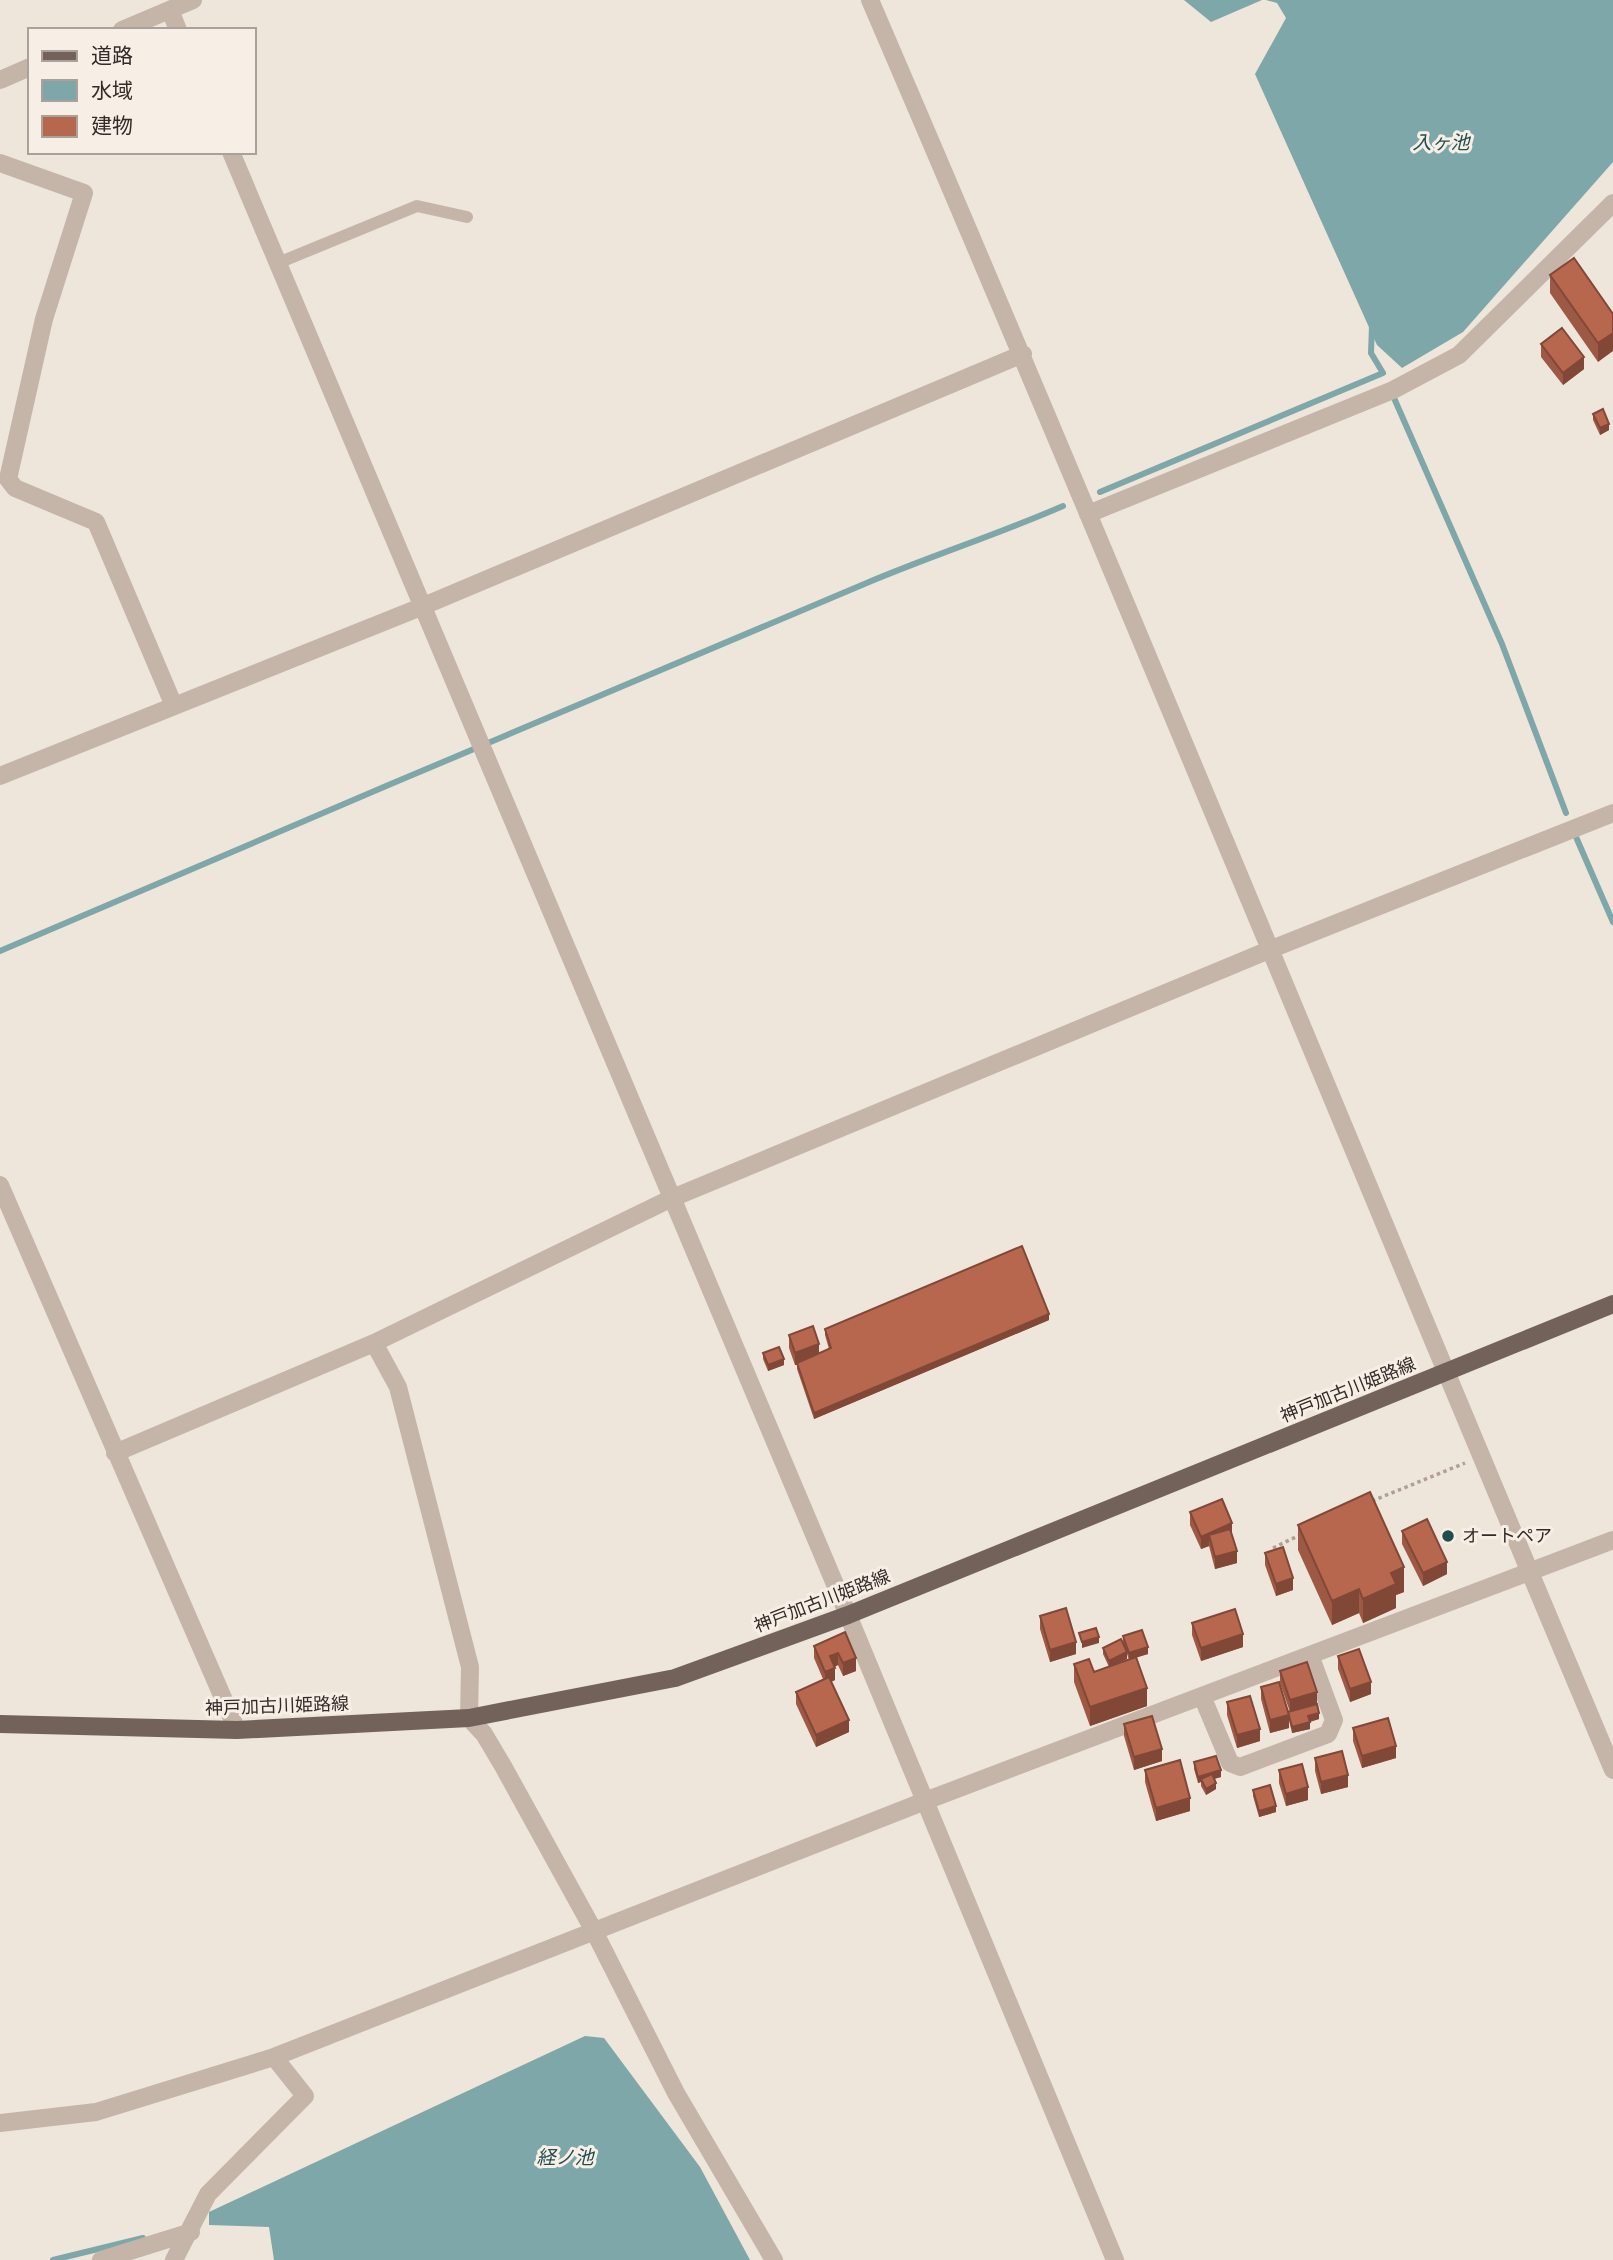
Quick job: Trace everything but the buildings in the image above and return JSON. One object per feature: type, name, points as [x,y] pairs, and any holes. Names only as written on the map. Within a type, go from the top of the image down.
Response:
[{"type":"main road","name":"神戸加古川姫路線","points":[[0,1724],[237,1730],[469,1718],[675,1678],[848,1615],[1613,1304]]},
{"type":"street","points":[[126,28],[193,0]]},
{"type":"street","points":[[870,0],[1023,354],[1444,1374],[1613,1770]]},
{"type":"street","points":[[170,10],[177,28]]},
{"type":"street","points":[[0,80],[28,68]]},
{"type":"street","points":[[232,154],[670,1199],[848,1615],[1115,2260]]},
{"type":"street","points":[[0,163],[85,193],[44,318],[8,479],[15,488],[96,522],[174,706]]},
{"type":"street","points":[[1088,514],[1393,390],[1458,355],[1613,203]]},
{"type":"street","points":[[0,776],[421,607],[1023,354]]},
{"type":"street","points":[[115,1453],[374,1343],[670,1199],[1269,950],[1613,813]]},
{"type":"street","points":[[0,1185],[237,1730]]},
{"type":"street","points":[[374,1343],[398,1387],[470,1667],[469,1718],[484,1734],[503,1766],[594,1931],[676,2093],[774,2260]]},
{"type":"street","points":[[0,2123],[96,2112],[274,2057],[925,1801],[1613,1540]]},
{"type":"street","points":[[1202,1696],[1230,1763],[1240,1767],[1328,1734],[1334,1720],[1310,1655]]},
{"type":"street","points":[[174,2260],[191,2232],[208,2194],[305,2096],[274,2057]]},
{"type":"street","points":[[101,2260],[191,2232]]},
{"type":"lane","points":[[278,263],[416,206],[467,217]]},
{"type":"path","points":[[1360,1506],[1480,1457]]},
{"type":"path","points":[[1272,1548],[1310,1530]]},
{"type":"water","points":[[1184,0],[1262,0],[1211,22]]},
{"type":"water","name":"入ヶ池","points":[[1266,0],[1613,0],[1613,162],[1463,332],[1402,368],[1377,345],[1255,74],[1286,18],[1277,3]]},
{"type":"water","name":"経ノ池","points":[[585,2036],[604,2038],[700,2167],[750,2260],[274,2260],[269,2227],[209,2225],[209,2212]]},
{"type":"waterway","points":[[1100,492],[1383,373],[1371,353],[1372,326]]},
{"type":"waterway","points":[[1394,398],[1502,644],[1566,813]]},
{"type":"waterway","points":[[0,951],[869,582],[1063,506]]},
{"type":"waterway","points":[[1576,837],[1613,922]]},
{"type":"waterway","points":[[53,2260],[143,2238]]},
{"type":"place","name":"オートペア","points":[[1448,1536]]}]
